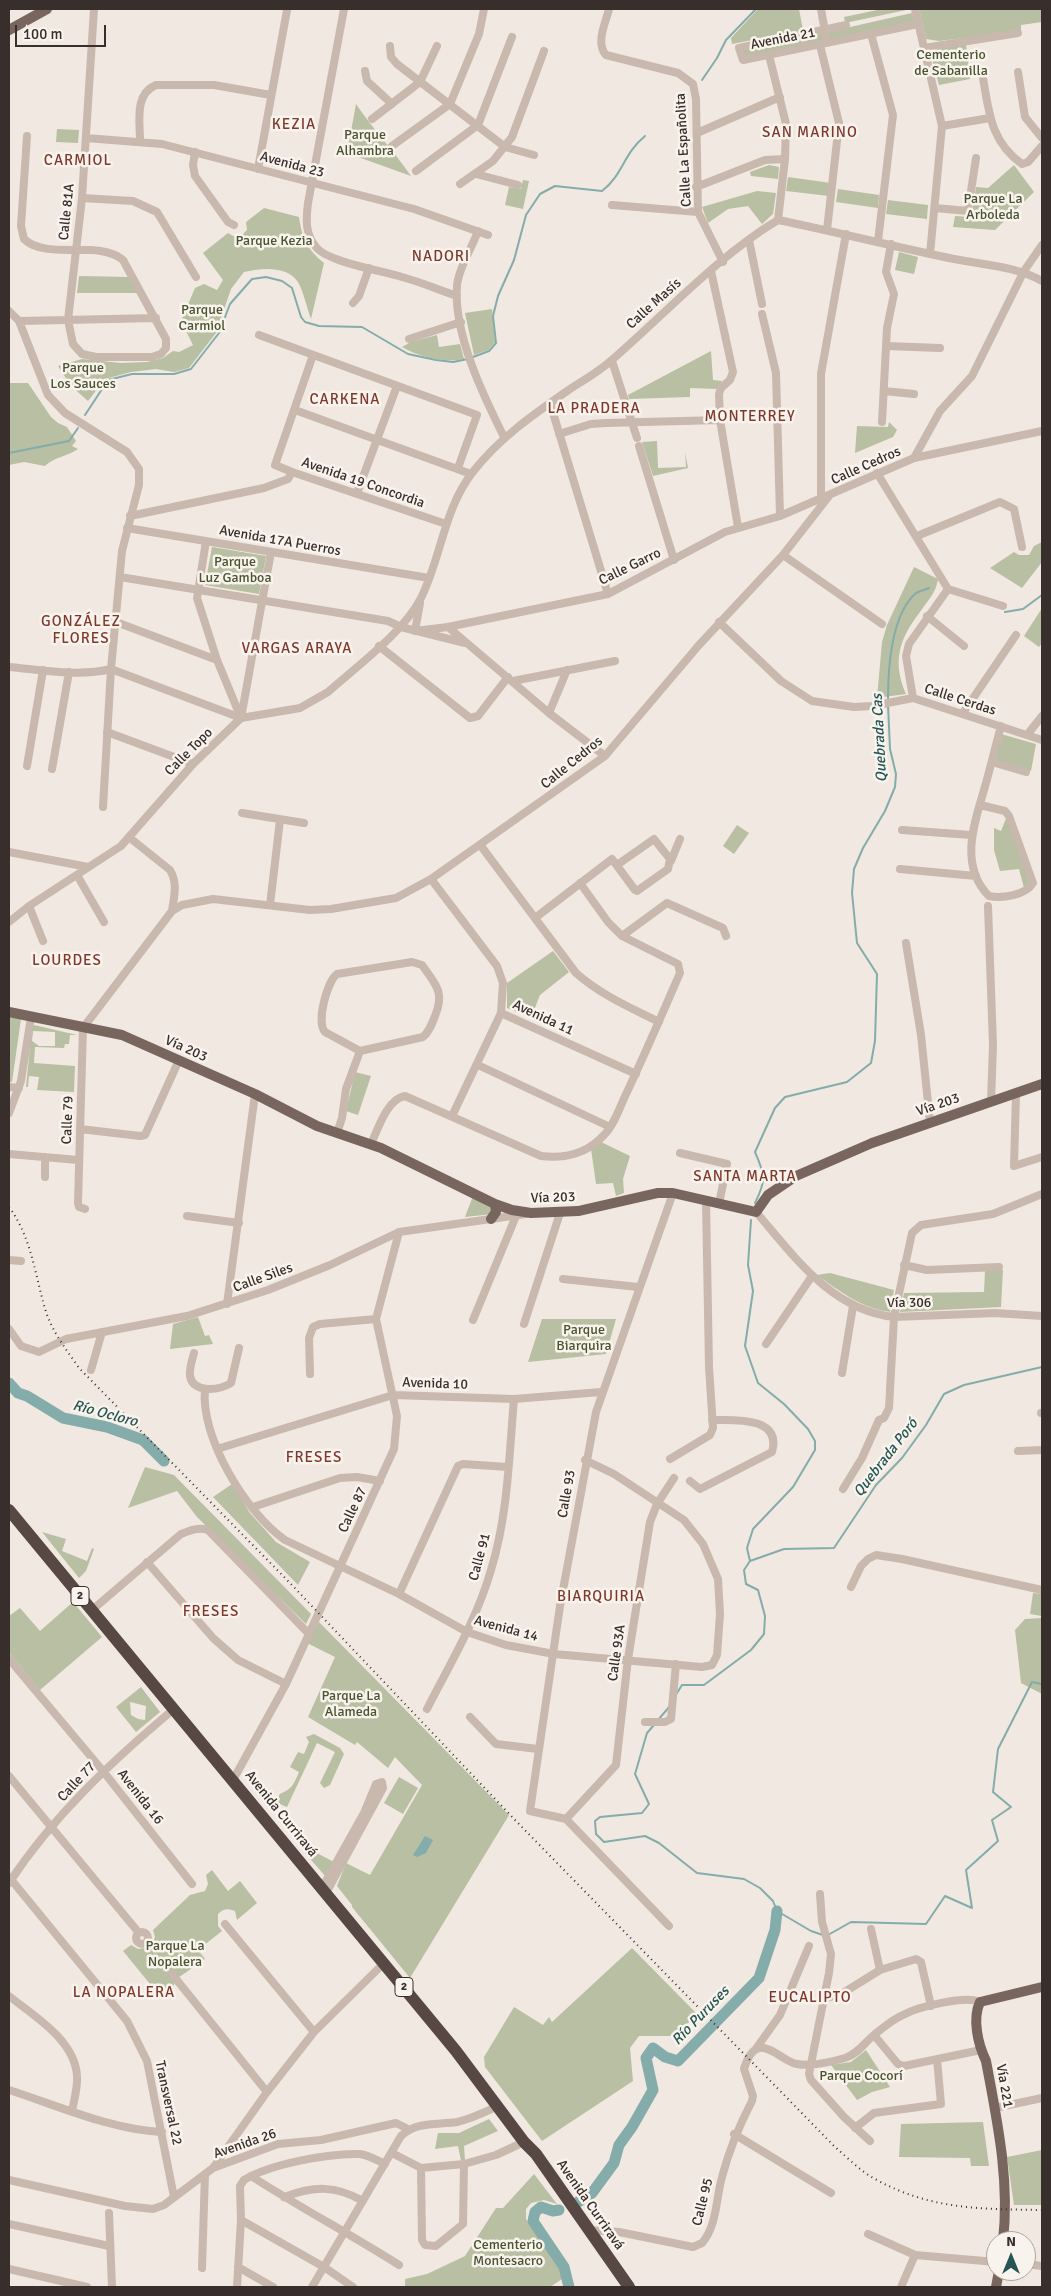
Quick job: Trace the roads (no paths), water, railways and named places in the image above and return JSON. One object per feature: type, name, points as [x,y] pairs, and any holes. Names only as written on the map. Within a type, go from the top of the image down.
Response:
[{"type":"highway","name":"Avenida Curriravá","points":[[9,1510],[384,1963],[498,2106],[524,2142],[536,2154],[628,2287]]},
{"type":"highway","name":"Avenida Curriravá","points":[[524,2142],[528,2155],[620,2287]]},
{"type":"main road","points":[[9,30],[47,9]]},
{"type":"main road","name":"Vía 203","points":[[9,1012],[122,1035],[337,1133],[371,1144],[495,1204],[531,1213],[586,1210],[644,1194],[673,1193],[756,1212],[768,1195],[796,1176],[872,1143],[1042,1084]]},
{"type":"main road","points":[[491,1219],[496,1212],[495,1204]]},
{"type":"main road","points":[[980,2002],[1042,1987]]},
{"type":"main road","name":"Vía 221","points":[[980,2002],[976,2011],[981,2050],[986,2061],[995,2108],[1006,2194],[1004,2231]]},
{"type":"street","name":"Calle 81A","points":[[94,9],[82,198],[68,320],[73,344],[82,354],[96,357],[152,357],[164,352],[166,339],[156,318]]},
{"type":"street","points":[[344,9],[308,203],[307,229],[317,249],[328,256],[403,277],[457,296]]},
{"type":"street","points":[[392,146],[450,104],[478,34],[484,9]]},
{"type":"street","name":"Calle La Españolita","points":[[609,9],[601,43],[602,50],[606,55],[678,73],[693,84],[696,98],[696,188],[698,212],[723,262]]},
{"type":"street","points":[[821,9],[825,30],[824,44],[839,123],[827,230]]},
{"type":"street","points":[[915,9],[942,126],[930,254]]},
{"type":"street","points":[[258,169],[287,10]]},
{"type":"street","name":"Avenida 21","points":[[846,25],[739,48],[743,60],[918,24]]},
{"type":"street","points":[[924,48],[1018,33]]},
{"type":"street","points":[[871,34],[893,115],[878,241]]},
{"type":"street","points":[[416,171],[478,125],[512,37]]},
{"type":"street","points":[[390,46],[391,57],[397,64],[505,147],[534,155]]},
{"type":"street","points":[[372,119],[420,82],[437,46]]},
{"type":"street","points":[[460,184],[476,174],[505,147],[518,124],[544,51]]},
{"type":"street","points":[[769,56],[786,124],[785,159],[778,220],[930,254],[1024,271],[1042,282]]},
{"type":"street","points":[[365,71],[367,81],[392,104]]},
{"type":"street","points":[[1018,72],[1025,117],[1042,138]]},
{"type":"street","points":[[983,78],[990,118],[996,136],[1023,164],[1042,146]]},
{"type":"street","points":[[140,141],[140,105],[142,97],[150,88],[164,84],[214,84],[271,95]]},
{"type":"street","points":[[697,133],[780,97]]},
{"type":"street","points":[[942,126],[990,118]]},
{"type":"street","points":[[18,321],[156,318],[128,267],[118,256],[111,253],[30,245],[24,239],[21,226],[26,136]]},
{"type":"street","name":"Avenida 23","points":[[86,138],[140,141],[195,152],[414,209],[488,235]]},
{"type":"street","points":[[195,152],[193,165],[195,176],[228,222],[234,225]]},
{"type":"street","points":[[935,208],[968,211],[976,158]]},
{"type":"street","points":[[696,188],[765,160],[785,159]]},
{"type":"street","points":[[476,174],[518,185]]},
{"type":"street","points":[[82,198],[133,201],[146,205],[157,212],[196,276]]},
{"type":"street","points":[[612,205],[698,212]]},
{"type":"street","name":"Calle Masís","points":[[401,627],[420,599],[429,578],[446,524],[471,474],[504,437],[612,361],[711,271],[749,240],[778,220]]},
{"type":"street","points":[[478,231],[458,278],[457,296],[472,368],[479,388],[504,437]]},
{"type":"street","points":[[825,497],[821,374],[846,234]]},
{"type":"street","points":[[749,240],[762,304]]},
{"type":"street","points":[[882,422],[886,346],[894,294],[886,272],[891,244]]},
{"type":"street","points":[[914,458],[940,411],[972,376],[1024,271],[1042,245]]},
{"type":"street","points":[[353,303],[359,296],[369,268]]},
{"type":"street","points":[[711,271],[733,372],[730,380],[721,388],[719,394],[720,420],[738,527]]},
{"type":"street","points":[[9,311],[18,321],[48,395],[65,412],[118,445],[134,461],[138,469],[139,485],[130,516],[120,577],[111,669],[103,807]]},
{"type":"street","points":[[762,314],[776,373],[780,516]]},
{"type":"street","points":[[409,339],[461,322]]},
{"type":"street","points":[[258,335],[477,415],[458,468]]},
{"type":"street","points":[[886,346],[940,348]]},
{"type":"street","points":[[292,472],[275,465],[312,355]]},
{"type":"street","points":[[612,361],[674,560]]},
{"type":"street","points":[[357,494],[397,386]]},
{"type":"street","points":[[884,391],[914,394]]},
{"type":"street","points":[[550,403],[608,594]]},
{"type":"street","points":[[295,410],[471,474]]},
{"type":"street","points":[[559,434],[591,424],[720,420]]},
{"type":"street","name":"Calle Cedros","points":[[172,911],[182,905],[212,899],[319,910],[371,903],[403,896],[481,846],[606,756],[720,622],[783,555],[825,497],[914,458],[1042,431]]},
{"type":"street","name":"Avenida 19 Concordia","points":[[130,516],[280,484],[288,479],[292,472],[446,524]]},
{"type":"street","points":[[877,473],[948,589],[1003,606]]},
{"type":"street","name":"Calle Garro","points":[[120,577],[388,621],[415,631],[448,627],[608,594],[725,532],[780,516],[825,497]]},
{"type":"street","points":[[917,536],[1000,502],[1014,509],[1022,546]]},
{"type":"street","name":"Avenida 17A Puerros","points":[[128,528],[429,578]]},
{"type":"street","points":[[206,540],[196,598],[217,660],[241,718]]},
{"type":"street","points":[[241,718],[271,552]]},
{"type":"street","points":[[783,555],[882,624]]},
{"type":"street","points":[[913,698],[906,656],[909,644],[927,616],[948,589]]},
{"type":"street","points":[[420,599],[415,631],[466,644]]},
{"type":"street","points":[[927,616],[964,646]]},
{"type":"street","points":[[116,622],[217,660]]},
{"type":"street","name":"Calle Cerdas","points":[[720,622],[781,682],[812,701],[854,707],[872,706],[913,698],[1042,740]]},
{"type":"street","points":[[9,667],[98,673],[111,669],[241,718],[300,708],[316,700],[328,692],[401,627]]},
{"type":"street","points":[[448,627],[549,712],[606,756]]},
{"type":"street","points":[[962,713],[1016,635]]},
{"type":"street","points":[[379,646],[467,717],[472,719],[478,716],[510,679],[614,660]]},
{"type":"street","points":[[27,766],[43,670]]},
{"type":"street","points":[[549,712],[567,670]]},
{"type":"street","points":[[52,769],[69,672]]},
{"type":"street","points":[[1027,735],[1042,716]]},
{"type":"street","name":"Calle Topo","points":[[9,922],[29,906],[130,838],[154,807],[193,764],[241,718]]},
{"type":"street","points":[[980,804],[1005,811],[1009,816],[1033,883],[1030,888],[1020,893],[992,897],[986,893],[976,876],[972,860],[971,835],[1001,726]]},
{"type":"street","points":[[107,732],[193,764]]},
{"type":"street","points":[[992,762],[1026,772]]},
{"type":"street","points":[[242,813],[304,823]]},
{"type":"street","points":[[270,905],[280,820]]},
{"type":"street","points":[[902,830],[971,835]]},
{"type":"street","points":[[83,1028],[172,911],[175,892],[173,875],[130,838]]},
{"type":"street","points":[[535,918],[580,883],[654,839],[670,856],[670,862]]},
{"type":"street","points":[[614,862],[637,891],[668,869],[680,839]]},
{"type":"street","points":[[481,846],[576,972],[594,988],[659,1022]]},
{"type":"street","points":[[9,852],[88,868]]},
{"type":"street","points":[[900,869],[976,876]]},
{"type":"street","points":[[77,875],[104,922]]},
{"type":"street","name":"Avenida 11","points":[[431,879],[497,966],[504,983],[501,1012],[636,1074]]},
{"type":"street","points":[[371,1144],[391,1105],[396,1099],[405,1096],[532,1153],[552,1157],[582,1152],[610,1127],[659,1022],[680,973],[680,968],[678,964],[622,936],[608,922],[580,883]]},
{"type":"street","points":[[622,936],[666,903],[723,928],[726,936]]},
{"type":"street","points":[[29,906],[42,942]]},
{"type":"street","points":[[988,906],[993,1045],[991,1102]]},
{"type":"street","points":[[906,943],[921,1035],[930,1122]]},
{"type":"street","points":[[418,963],[422,965],[440,995],[440,1004],[427,1034],[419,1039],[360,1052],[321,1028],[320,1017],[334,976],[394,965],[418,963]]},
{"type":"street","points":[[452,1116],[478,1065],[501,1012]]},
{"type":"street","points":[[9,1113],[19,1088],[32,1017]]},
{"type":"street","name":"Calle 79","points":[[83,1028],[78,1203],[79,1207],[85,1209]]},
{"type":"street","points":[[337,1133],[342,1118],[346,1089],[360,1052]]},
{"type":"street","points":[[80,1129],[145,1135],[179,1060]]},
{"type":"street","points":[[478,1065],[610,1127]]},
{"type":"street","points":[[9,1087],[19,1088]]},
{"type":"street","points":[[227,1304],[255,1094]]},
{"type":"street","points":[[1016,1094],[1014,1166],[1042,1157]]},
{"type":"street","points":[[680,1153],[727,1164],[719,1204]]},
{"type":"street","points":[[9,1154],[78,1160]]},
{"type":"street","points":[[45,1157],[45,1177]]},
{"type":"street","name":"Calle 93","points":[[566,1819],[530,1811],[538,1749],[585,1460],[601,1392],[673,1193]]},
{"type":"street","points":[[843,1490],[862,1458],[879,1420],[884,1418],[889,1408],[894,1317],[904,1265],[915,1228],[933,1223],[993,1214],[1042,1194]]},
{"type":"street","points":[[670,1459],[710,1435],[712,1420],[709,1367],[706,1201]]},
{"type":"street","points":[[524,1324],[560,1212]]},
{"type":"street","name":"Vía 306","points":[[756,1212],[812,1276],[853,1306],[878,1315],[894,1317],[995,1313],[1042,1316]]},
{"type":"street","name":"Calle Siles","points":[[9,1329],[21,1346],[40,1352],[66,1339],[187,1316],[227,1304],[330,1265],[399,1232],[531,1213]]},
{"type":"street","points":[[187,1216],[239,1223]]},
{"type":"street","points":[[473,1320],[516,1216]]},
{"type":"street","name":"Calle 87","points":[[233,1780],[286,1684],[394,1449],[397,1416],[376,1319],[399,1232]]},
{"type":"street","points":[[9,1260],[21,1261]]},
{"type":"street","points":[[904,1265],[926,1270],[999,1267]]},
{"type":"street","points":[[766,1344],[812,1276]]},
{"type":"street","points":[[563,1279],[638,1287]]},
{"type":"street","points":[[842,1373],[853,1306]]},
{"type":"street","points":[[310,1374],[309,1338],[313,1327],[320,1324],[376,1319]]},
{"type":"street","points":[[90,1370],[102,1332]]},
{"type":"street","points":[[194,1353],[190,1379],[194,1384],[205,1389],[226,1386],[230,1382],[239,1348]]},
{"type":"street","name":"Avenida 14","points":[[205,1389],[204,1410],[217,1449],[236,1484],[271,1529],[285,1540],[339,1568],[398,1594],[467,1632],[506,1645],[554,1654],[702,1667],[712,1665],[717,1655],[719,1631],[718,1579],[703,1544],[684,1520],[657,1504]]},
{"type":"street","name":"Avenida 10","points":[[217,1449],[393,1395],[514,1399],[601,1392]]},
{"type":"street","name":"Calle 91","points":[[427,1709],[467,1632],[491,1570],[504,1508],[514,1399]]},
{"type":"street","points":[[690,1481],[700,1489],[772,1452],[774,1446],[772,1439],[763,1425],[755,1421],[712,1420]]},
{"type":"street","points":[[1018,1451],[1042,1450]]},
{"type":"street","points":[[585,1460],[614,1474],[657,1504]]},
{"type":"street","points":[[398,1594],[458,1466],[463,1464],[508,1467]]},
{"type":"street","points":[[253,1507],[340,1478],[357,1477],[380,1481]]},
{"type":"street","name":"Calle 93A","points":[[566,1819],[616,1765],[628,1659],[650,1522],[657,1504],[674,1478]]},
{"type":"street","points":[[92,1610],[181,1534],[192,1529],[202,1528],[208,1530],[309,1634]]},
{"type":"street","points":[[850,1587],[861,1566],[868,1559],[876,1555],[1042,1590]]},
{"type":"street","points":[[147,1562],[213,1638],[225,1649],[238,1660],[286,1684]]},
{"type":"street","name":"Avenida 16","points":[[9,1659],[103,1771],[192,1884]]},
{"type":"street","points":[[645,1722],[665,1722],[671,1720],[676,1664]]},
{"type":"street","name":"Calle 77","points":[[9,1880],[52,1826],[103,1771],[174,1709]]},
{"type":"street","points":[[470,1717],[496,1744],[538,1749]]},
{"type":"street","points":[[9,1776],[139,1933]]},
{"type":"street","points":[[324,1891],[366,1814]]},
{"type":"street","points":[[566,1819],[669,1926]]},
{"type":"street","name":"Transversal 22","points":[[9,1880],[127,2021],[147,2061],[174,2197]]},
{"type":"street","points":[[820,1894],[822,1922],[831,1954],[810,2065],[811,2080],[855,2128],[870,2141]]},
{"type":"street","points":[[225,1924],[314,2032]]},
{"type":"street","points":[[871,1929],[880,1970]]},
{"type":"street","points":[[751,2055],[780,2015],[809,1946]]},
{"type":"street","points":[[824,1999],[843,1993],[880,1970],[916,1960],[921,1962],[931,2006]]},
{"type":"street","points":[[213,2168],[267,2092],[314,2032],[384,1963]]},
{"type":"street","points":[[172,1974],[267,2092]]},
{"type":"street","points":[[9,1996],[59,2037],[72,2058],[78,2077],[72,2111]]},
{"type":"street","points":[[751,2055],[763,2048],[769,2048],[791,2063],[810,2065],[851,2056],[874,2035],[903,2014],[965,1999],[980,2002]]},
{"type":"street","points":[[874,2035],[898,2064],[904,2066],[981,2050]]},
{"type":"street","name":"Calle 95","points":[[589,2230],[619,2232],[693,2247],[702,2243],[713,2223],[721,2182],[734,2134],[752,2101],[753,2096],[744,2069],[751,2055]]},
{"type":"street","points":[[855,2128],[874,2113],[941,2104],[937,2059]]},
{"type":"street","points":[[9,2090],[137,2131],[162,2132]]},
{"type":"street","points":[[995,2108],[1042,2098]]},
{"type":"street","name":"Avenida 26","points":[[9,2180],[139,2209],[164,2205],[213,2168],[278,2144],[321,2140],[396,2123],[408,2129],[429,2123],[459,2121],[498,2106]]},
{"type":"street","points":[[312,2287],[401,2136],[408,2129]]},
{"type":"street","points":[[734,2134],[830,2193]]},
{"type":"street","points":[[392,2153],[421,2168],[464,2164],[496,2155],[524,2142]]},
{"type":"street","points":[[237,2287],[241,2220],[240,2186],[250,2176],[290,2162],[349,2155],[362,2154],[385,2164]]},
{"type":"street","points":[[421,2168],[422,2240],[427,2247],[436,2246],[460,2228],[465,2217],[464,2164]]},
{"type":"street","points":[[202,2268],[205,2174]]},
{"type":"street","points":[[250,2176],[346,2231],[399,2265]]},
{"type":"street","points":[[284,2197],[300,2191],[329,2189],[344,2190],[363,2202]]},
{"type":"street","points":[[109,2213],[112,2287]]},
{"type":"street","points":[[241,2220],[324,2267],[353,2287]]},
{"type":"street","points":[[9,2224],[109,2246]]},
{"type":"street","points":[[868,2234],[915,2255],[986,2261]]},
{"type":"street","points":[[901,2287],[915,2255]]},
{"type":"street","points":[[238,2267],[273,2287]]},
{"type":"street","points":[[9,2269],[87,2287]]},
{"type":"water","points":[[425,1836],[433,1840],[426,1853],[417,1857],[413,1855]]},
{"type":"waterway","points":[[702,80],[717,58],[726,40],[756,9]]},
{"type":"waterway","points":[[473,357],[489,351],[496,343],[493,316],[498,296],[514,260],[526,215],[540,194],[555,186],[602,191],[609,185],[632,150],[645,136]]},
{"type":"waterway","points":[[85,415],[108,380],[132,374],[174,374],[191,369],[219,333],[230,304],[252,279],[266,277],[282,281],[292,288],[301,317],[305,322],[319,326],[362,327],[408,354],[453,362],[468,359]]},
{"type":"waterway","points":[[9,453],[69,441],[78,428]]},
{"type":"waterway","name":"Quebrada Cas","points":[[888,701],[890,659],[896,629],[907,604],[915,594],[929,588]]},
{"type":"waterway","name":"Quebrada Cas","points":[[1005,612],[1023,609],[1042,595]]},
{"type":"waterway","name":"Quebrada Cas","points":[[755,1203],[763,1182],[763,1172],[755,1152],[775,1108],[785,1097],[847,1082],[871,1063],[875,1041],[877,974],[857,943],[852,893],[854,869],[863,848],[885,811],[895,787],[896,774],[890,749],[888,705]]},
{"type":"waterway","name":"Quebrada Cas","points":[[750,1561],[747,1548],[753,1529],[793,1487],[815,1450],[815,1441],[808,1429],[784,1404],[758,1383],[745,1346],[753,1291],[748,1265],[751,1220]]},
{"type":"waterway","name":"Quebrada Poró","points":[[750,1561],[784,1549],[834,1548],[876,1485],[902,1458],[926,1425],[944,1394],[964,1385],[1042,1367]]},
{"type":"waterway","name":"Río Ocloro","points":[[9,1383],[18,1393],[27,1396],[63,1418],[107,1427],[143,1440],[164,1461]]},
{"type":"waterway","name":"Quebrada Cas","points":[[677,1693],[682,1685],[704,1685],[751,1650],[764,1634],[765,1616],[758,1590],[746,1584],[744,1570],[750,1561]]},
{"type":"waterway","points":[[828,1935],[851,1922],[926,1924],[945,1896],[972,1908],[966,1870],[998,1841],[992,1820],[1011,1807],[993,1792],[998,1749],[1032,1682],[1042,1684]]},
{"type":"waterway","name":"Quebrada Cas","points":[[658,1720],[670,1706]]},
{"type":"waterway","name":"Quebrada Cas","points":[[654,1725],[647,1733],[635,1774],[649,1804],[642,1813],[600,1817],[595,1821],[596,1834],[604,1842],[645,1836],[659,1843],[697,1873],[744,1879],[760,1888],[773,1901],[777,1911],[811,1931],[823,1935]]},
{"type":"waterway","name":"Río Puruses","points":[[578,2202],[592,2193],[614,2163],[619,2145],[632,2127],[653,2090],[646,2058],[653,2048],[665,2057],[678,2061],[759,1978],[775,1930],[777,1911]]},
{"type":"waterway","name":"Río Puruses","points":[[559,2210],[553,2211],[541,2207],[535,2212],[533,2221],[564,2267],[569,2287]]},
{"type":"railway","points":[[9,1207],[17,1219],[28,1244],[46,1312],[52,1327],[79,1368],[290,1583],[517,1822],[834,2146],[869,2176],[916,2197],[957,2206],[1042,2210]]},
{"type":"district","name":"KEZIA","points":[[294,125]]},
{"type":"district","name":"SAN MARINO","points":[[810,133]]},
{"type":"district","name":"CARMIOL","points":[[78,161]]},
{"type":"district","name":"NADORI","points":[[441,257]]},
{"type":"district","name":"CARKENA","points":[[345,400]]},
{"type":"district","name":"LA PRADERA","points":[[594,409]]},
{"type":"district","name":"MONTERREY","points":[[750,417]]},
{"type":"district","name":"GONZÁLEZ FLORES","points":[[81,630]]},
{"type":"district","name":"VARGAS ARAYA","points":[[297,649]]},
{"type":"district","name":"LOURDES","points":[[67,961]]},
{"type":"district","name":"SANTA MARTA","points":[[745,1177]]},
{"type":"district","name":"FRESES","points":[[314,1458]]},
{"type":"district","name":"BIARQUIRIA","points":[[601,1597]]},
{"type":"district","name":"FRESES","points":[[211,1612]]},
{"type":"district","name":"LA NOPALERA","points":[[124,1993]]},
{"type":"district","name":"EUCALIPTO","points":[[810,1998]]},
{"type":"park label","name":"Cementerio de Sabanilla","points":[[951,64]]},
{"type":"park label","name":"Parque Alhambra","points":[[365,144]]},
{"type":"park label","name":"Parque La Arboleda","points":[[993,207]]},
{"type":"park label","name":"Parque Kezia","points":[[274,241]]},
{"type":"park label","name":"Parque Carmiol","points":[[202,318]]},
{"type":"park label","name":"Parque Los Sauces","points":[[83,376]]},
{"type":"park label","name":"Parque Luz Gamboa","points":[[235,570]]},
{"type":"park label","name":"Parque Biarquira","points":[[584,1338]]},
{"type":"park label","name":"Parque La Alameda","points":[[351,1704]]},
{"type":"park label","name":"Parque La Nopalera","points":[[175,1954]]},
{"type":"park label","name":"Parque Cocorí","points":[[861,2076]]},
{"type":"park label","name":"Cementerio Montesacro","points":[[508,2254]]}]
